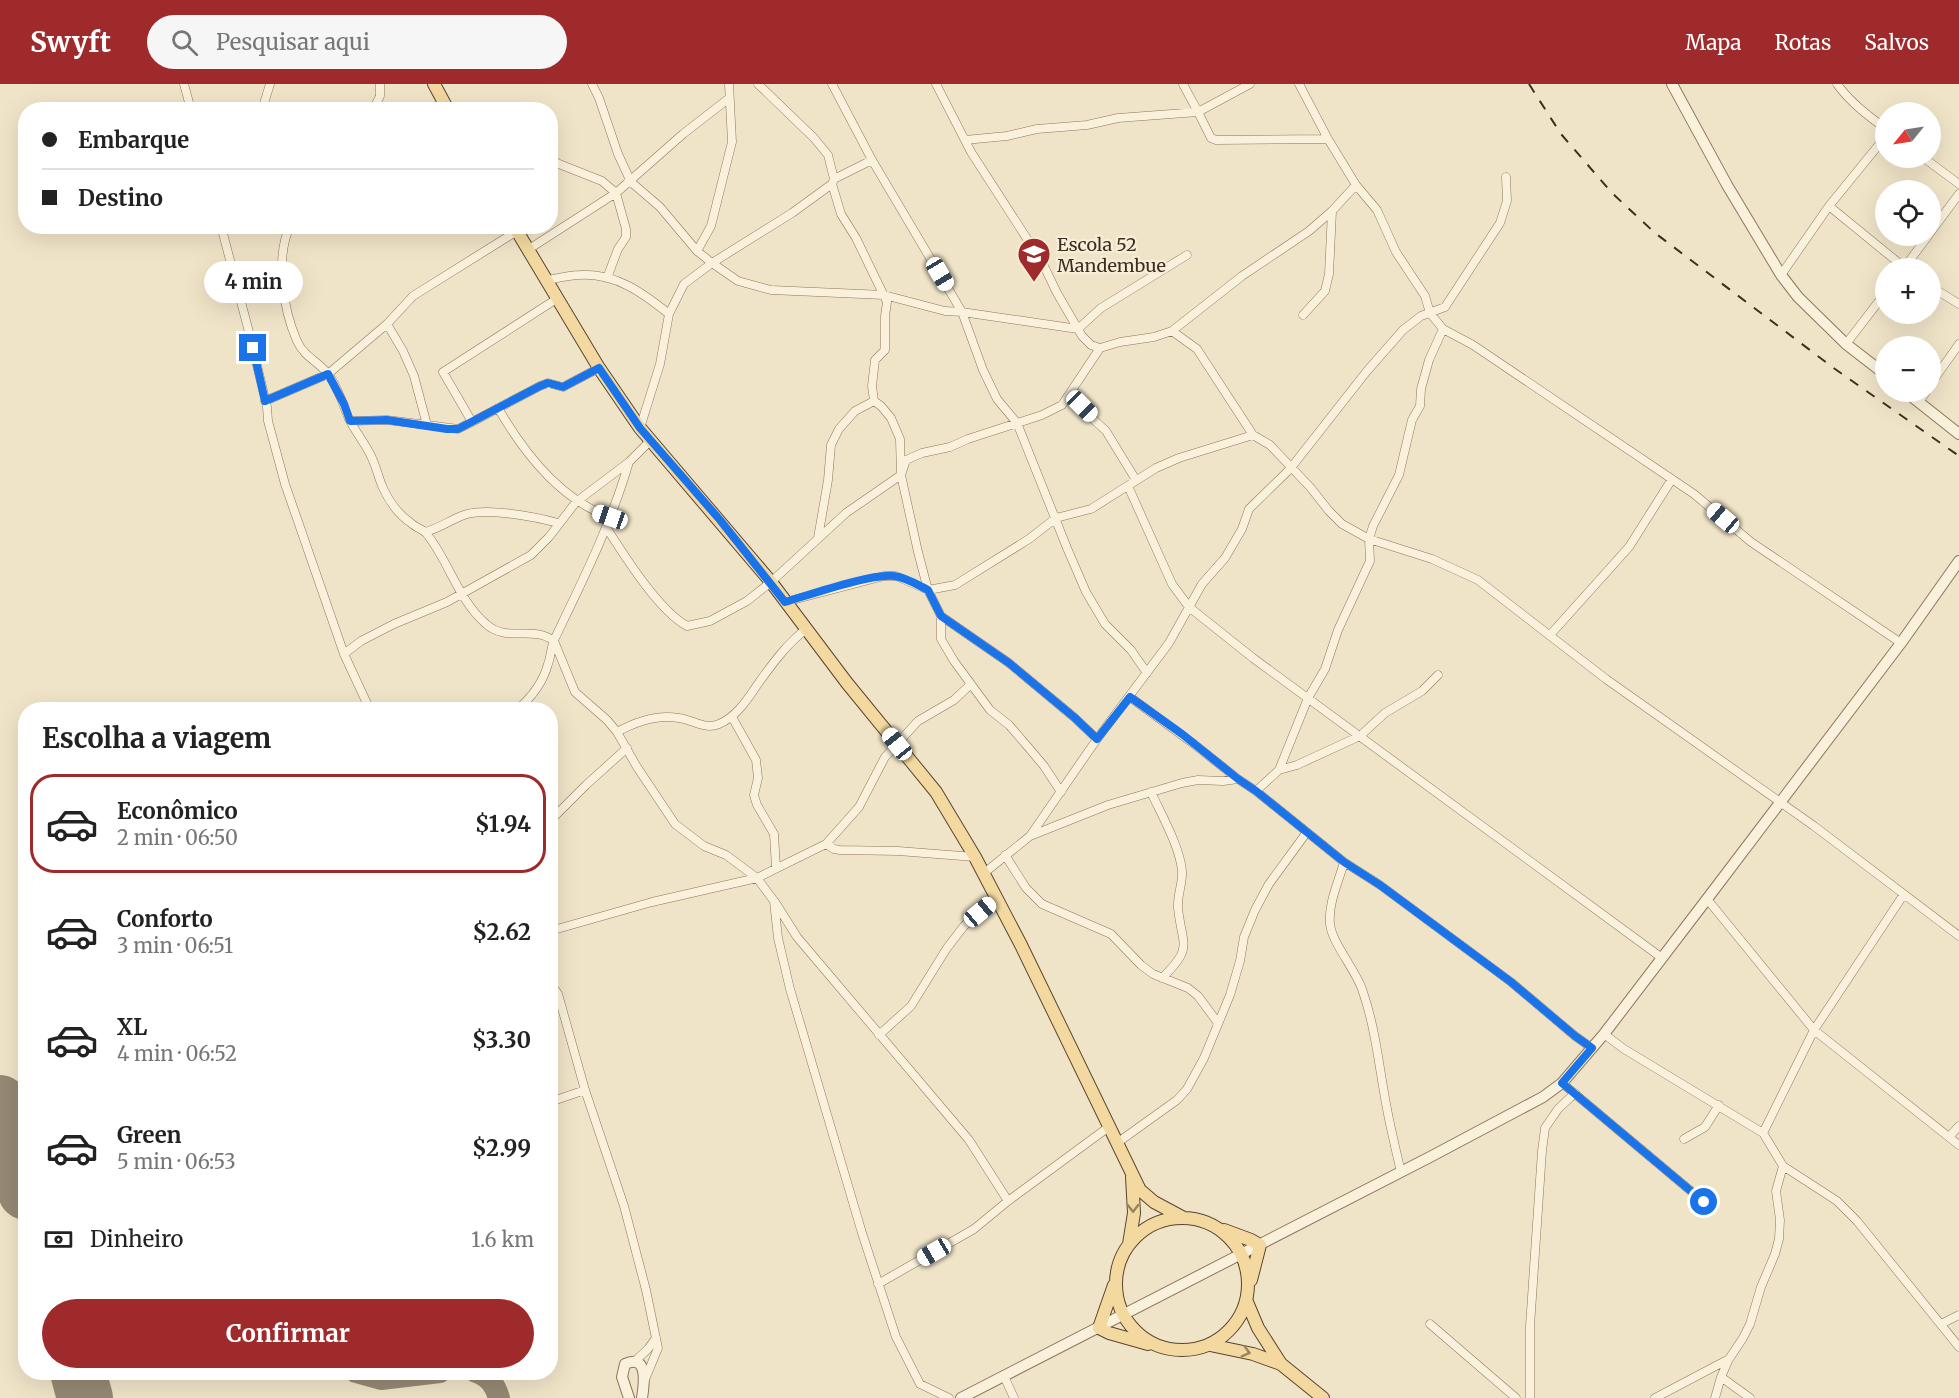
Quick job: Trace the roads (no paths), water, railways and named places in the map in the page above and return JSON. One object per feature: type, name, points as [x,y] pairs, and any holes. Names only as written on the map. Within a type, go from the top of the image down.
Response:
[{"type":"main road","points":[[434,84],[444,102]]},
{"type":"main road","points":[[519,234],[599,368],[640,428],[771,582],[805,630],[936,792],[975,857],[1140,1190],[1154,1202],[1182,1218]]},
{"type":"main road","points":[[1129,1244],[1134,1213],[1131,1172]]},
{"type":"main road","points":[[1182,1218],[1200,1220],[1260,1245],[1247,1302],[1239,1320],[1226,1335],[1210,1345],[1186,1351],[1161,1348],[1099,1328],[1120,1260],[1129,1244],[1144,1230],[1162,1221],[1182,1218]]},
{"type":"main road","points":[[1217,1227],[1231,1239],[1242,1254],[1249,1286]]},
{"type":"main road","points":[[1116,1278],[1117,1297],[1123,1315],[1133,1329],[1146,1340],[1161,1348]]},
{"type":"main road","points":[[1247,1302],[1258,1328],[1281,1364],[1323,1398]]},
{"type":"main road","points":[[1210,1345],[1253,1354],[1281,1364]]},
{"type":"street","points":[[183,84],[189,102]]},
{"type":"street","points":[[264,102],[270,84]]},
{"type":"street","points":[[377,102],[380,96],[380,84]]},
{"type":"street","points":[[592,84],[600,98],[618,154],[631,182],[660,207],[696,251],[738,281],[771,290],[884,295],[945,311],[1078,329]]},
{"type":"street","points":[[696,251],[711,226],[732,142],[729,84]]},
{"type":"street","points":[[758,84],[818,142],[828,155],[841,214],[856,238],[887,302],[885,350],[875,360],[872,386],[874,401],[891,418],[900,439],[901,475],[928,590],[941,616],[941,639],[990,710],[1009,725],[1044,766],[1061,792]]},
{"type":"street","points":[[832,84],[872,160],[963,312],[983,370],[997,399],[1017,423],[1066,548],[1095,608],[1105,624],[1131,650],[1146,673]]},
{"type":"street","points":[[936,84],[971,152],[1042,262],[1078,329],[1091,345],[1100,348],[1172,331],[1242,276],[1309,231],[1332,211],[1356,184]]},
{"type":"street","points":[[1183,84],[1211,138],[1216,140],[1328,140]]},
{"type":"street","points":[[965,140],[1007,136],[1037,129],[1088,125],[1118,118],[1198,112],[1250,84]]},
{"type":"street","points":[[1299,84],[1328,140],[1356,184],[1377,210],[1396,252],[1425,296],[1430,313],[1443,329],[1473,345],[1694,494],[1751,542],[1901,643]]},
{"type":"street","points":[[1672,84],[1727,185],[1781,275],[1798,297],[1846,344],[1875,366]]},
{"type":"street","points":[[1837,84],[1845,95],[1875,121]]},
{"type":"street","points":[[558,230],[631,182],[645,167],[728,99]]},
{"type":"street","points":[[1781,275],[1829,206],[1875,150]]},
{"type":"street","points":[[640,428],[660,364],[669,314],[684,285],[712,263],[792,213],[833,181],[872,160]]},
{"type":"street","points":[[558,163],[602,181],[616,193],[626,237],[618,249],[607,278]]},
{"type":"street","points":[[1937,168],[1959,184]]},
{"type":"street","points":[[1030,837],[1040,819],[1097,739],[1169,643],[1202,585],[1225,558],[1242,529],[1249,509],[1290,469],[1367,371],[1403,330],[1421,316],[1445,307],[1500,222],[1507,201],[1506,177]]},
{"type":"street","points":[[1941,218],[1959,194]]},
{"type":"street","points":[[1829,206],[1892,258]]},
{"type":"street","points":[[1303,315],[1325,291],[1329,274],[1332,211]]},
{"type":"street","points":[[223,234],[265,401],[267,420],[285,484],[344,654],[366,702]]},
{"type":"street","points":[[287,234],[281,264],[291,321],[297,341],[304,354],[328,374],[350,421],[379,472],[390,500],[403,517],[425,532],[461,593],[486,625],[502,634],[547,635],[554,640],[575,692],[617,732],[675,824],[704,846],[726,855],[757,878],[797,937],[969,1140],[1008,1201]]},
{"type":"street","points":[[265,401],[328,374],[340,361],[387,324],[413,296],[508,234]]},
{"type":"street","points":[[529,249],[552,234]]},
{"type":"street","points":[[1078,329],[1101,308],[1187,255]]},
{"type":"street","points":[[548,280],[581,274],[607,278],[629,285],[669,314]]},
{"type":"street","points":[[1941,292],[1959,304]]},
{"type":"street","points":[[472,422],[443,372],[558,298]]},
{"type":"street","points":[[1846,344],[1875,306]]},
{"type":"street","points":[[387,324],[414,376],[427,425]]},
{"type":"street","points":[[1256,791],[1279,770],[1308,698],[1325,669],[1338,630],[1370,561],[1369,539],[1372,526],[1399,475],[1412,420],[1420,406],[1421,389],[1429,360],[1443,329]]},
{"type":"street","points":[[1172,331],[1197,349],[1253,435],[1270,445],[1336,518],[1369,539],[1432,558],[1478,580],[1606,679],[1883,877],[1959,936]]},
{"type":"street","points":[[1941,369],[1959,344]]},
{"type":"street","points":[[606,527],[643,582],[676,619],[687,626],[710,621],[726,613],[771,582],[846,513],[901,475],[906,460],[1042,415],[1062,405],[1100,348]]},
{"type":"street","points":[[350,421],[387,420],[458,429],[540,386],[548,383],[563,387],[599,368]]},
{"type":"street","points":[[1068,396],[1106,431],[1136,480]]},
{"type":"street","points":[[818,538],[828,480],[831,444],[839,429],[855,411],[874,401]]},
{"type":"street","points":[[1919,402],[1959,434]]},
{"type":"street","points":[[498,408],[531,458],[576,502],[610,517]]},
{"type":"street","points":[[785,602],[884,576],[896,576],[928,590],[956,585],[1029,539],[1056,518],[1091,509],[1136,480],[1179,458],[1253,435]]},
{"type":"street","points":[[344,654],[362,641],[394,624],[461,593],[531,555],[549,537],[576,502],[629,462],[651,440]]},
{"type":"street","points":[[526,702],[542,682],[554,640],[575,600],[606,527],[629,462]]},
{"type":"street","points":[[1550,635],[1629,547],[1672,479]]},
{"type":"street","points":[[1128,486],[1173,584],[1189,607],[1359,736],[1662,958]]},
{"type":"street","points":[[425,532],[441,528],[463,515],[474,513],[516,515],[558,523]]},
{"type":"street","points":[[960,1398],[1401,1172],[1543,1096],[1562,1083],[1604,1034],[1707,899],[1741,851],[1901,643],[1959,561]]},
{"type":"street","points":[[941,616],[1009,663],[1097,739]]},
{"type":"street","points":[[617,732],[646,720],[680,718],[704,727],[717,725],[732,717],[789,643],[805,630]]},
{"type":"street","points":[[1279,770],[1297,765],[1359,736],[1385,713],[1422,691],[1438,675]]},
{"type":"street","points":[[558,929],[652,902],[757,878],[826,844],[859,807],[885,757],[918,721],[954,700],[971,684]]},
{"type":"street","points":[[1130,697],[1256,791],[1344,862],[1380,885],[1511,982],[1592,1048]]},
{"type":"street","points":[[732,717],[756,760],[758,778],[754,795],[760,812],[774,834],[776,868]]},
{"type":"street","points":[[558,813],[627,748]]},
{"type":"street","points":[[983,874],[1030,837],[1099,808],[1190,781],[1238,779]]},
{"type":"street","points":[[1151,792],[1182,868],[1178,906],[1185,946],[1182,955],[1162,978]]},
{"type":"street","points":[[1117,1143],[1177,1100],[1187,1089],[1204,1058],[1230,995],[1245,937],[1255,910],[1269,884],[1307,832]]},
{"type":"street","points":[[826,844],[840,850],[898,851],[975,857]]},
{"type":"street","points":[[1005,855],[1026,888],[1042,904],[1111,934],[1141,965],[1162,978],[1188,988],[1198,996],[1218,1023]]},
{"type":"street","points":[[1344,862],[1331,905],[1332,934],[1362,987],[1379,1052],[1387,1108],[1401,1172]]},
{"type":"street","points":[[1763,1133],[1814,1030],[1904,894]]},
{"type":"street","points":[[879,1035],[911,1006],[947,948],[964,926],[996,898]]},
{"type":"street","points":[[1707,899],[1814,1030],[1959,1145]]},
{"type":"street","points":[[774,901],[778,938],[790,989],[896,1338],[920,1384],[949,1398]]},
{"type":"street","points":[[558,997],[585,1090],[624,1206],[646,1290],[658,1348],[644,1384]]},
{"type":"street","points":[[1604,1034],[1624,1049],[1763,1133],[1783,1166],[1837,1201],[1872,1239],[1959,1347]]},
{"type":"street","points":[[1562,1083],[1704,1202]]},
{"type":"street","points":[[558,1099],[585,1090]]},
{"type":"street","points":[[1530,1398],[1530,1326],[1545,1128],[1558,1109],[1575,1093]]},
{"type":"street","points":[[1684,1139],[1705,1127],[1719,1105]]},
{"type":"street","points":[[878,1284],[975,1230],[1008,1201],[1110,1126]]},
{"type":"street","points":[[1948,1137],[1959,1126]]},
{"type":"street","points":[[1715,1398],[1729,1359],[1743,1338],[1775,1254],[1780,1220],[1776,1191],[1783,1166]]},
{"type":"street","points":[[1941,1324],[1959,1316]]},
{"type":"street","points":[[1430,1324],[1516,1398]]},
{"type":"street","points":[[629,1398],[622,1377],[625,1364],[634,1362],[656,1338]]},
{"type":"street","points":[[1655,1398],[1729,1359]]},
{"type":"street","points":[[634,1362],[643,1370],[645,1377],[642,1398]]},
{"type":"street","points":[[1004,1376],[1014,1398]]},
{"type":"street","points":[[1721,1377],[1750,1398]]},
{"type":"railway","points":[[1529,84],[1561,134],[1612,193],[1655,233],[1835,369],[1959,456]]},
{"type":"place","name":"Escola 52 Mandembue","points":[[1034,283]]}]
